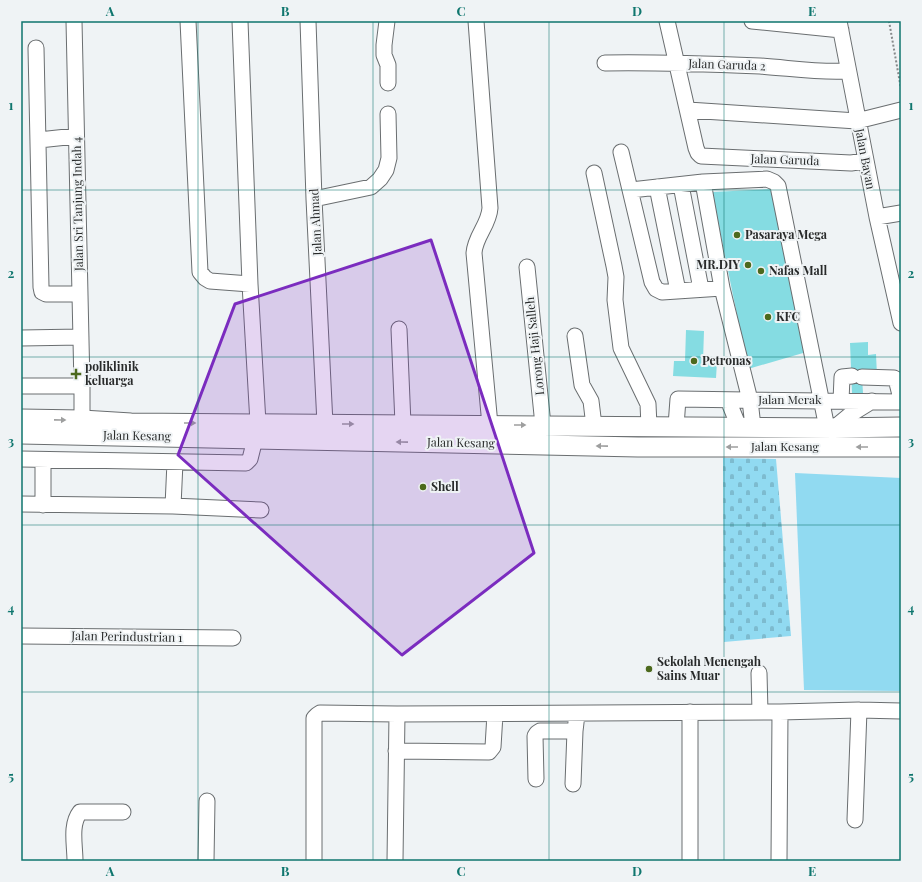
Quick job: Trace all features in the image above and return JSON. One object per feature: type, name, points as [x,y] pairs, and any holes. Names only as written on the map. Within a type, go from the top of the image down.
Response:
[{"type":"main road","name":"Jalan Kesang","points":[[21,419],[82,420],[131,423],[255,439],[325,424],[831,428],[901,427]]},
{"type":"main road","name":"Jalan Kesang","points":[[21,434],[638,447],[901,447]]},
{"type":"street","name":"Jalan Sri Tanjung Indah 4","points":[[74,21],[82,420]]},
{"type":"street","points":[[188,21],[200,272],[205,278],[210,280],[250,284]]},
{"type":"street","points":[[21,459],[246,463],[250,459],[255,439],[240,21]]},
{"type":"street","name":"Jalan Ahmad","points":[[308,21],[314,199],[325,424]]},
{"type":"street","points":[[387,21],[384,55],[388,65],[388,83]]},
{"type":"street","points":[[476,21],[490,208],[487,220],[474,246],[474,253],[490,425]]},
{"type":"street","points":[[668,21],[676,63],[688,110],[857,120],[901,110]]},
{"type":"street","points":[[752,21],[840,26]]},
{"type":"street","name":"Jalan Bayan","points":[[840,26],[876,218],[891,283],[898,296],[901,322]]},
{"type":"street","points":[[36,48],[42,292],[46,294],[80,294]]},
{"type":"street","name":"Jalan Garuda 2","points":[[605,64],[676,63],[761,66],[832,72],[848,71]]},
{"type":"street","name":"Jalan Garuda","points":[[688,110],[698,153],[701,156],[851,162],[865,161]]},
{"type":"street","points":[[314,199],[371,187],[380,179],[386,170],[389,158],[388,114]]},
{"type":"street","points":[[39,140],[76,136]]},
{"type":"street","points":[[621,152],[652,282],[656,289],[662,292],[722,288]]},
{"type":"street","points":[[594,173],[616,277],[615,300],[622,348],[648,404],[649,426]]},
{"type":"street","points":[[631,190],[703,182],[767,179],[774,182],[778,186],[823,400],[831,428],[872,401]]},
{"type":"street","points":[[703,182],[722,288],[750,400],[746,427]]},
{"type":"street","points":[[681,184],[701,289]]},
{"type":"street","points":[[657,187],[678,291]]},
{"type":"street","points":[[876,218],[901,213]]},
{"type":"street","name":"Lorong Haji Salleh","points":[[527,267],[543,425]]},
{"type":"street","points":[[399,329],[403,424]]},
{"type":"street","points":[[575,336],[582,386],[591,401],[594,426]]},
{"type":"street","points":[[21,338],[81,337]]},
{"type":"street","points":[[841,401],[841,378],[843,376],[894,378],[896,379],[901,399]]},
{"type":"street","points":[[21,386],[82,386]]},
{"type":"street","name":"Jalan Merak","points":[[676,426],[678,399],[901,402]]},
{"type":"street","points":[[728,400],[746,427]]},
{"type":"street","points":[[43,460],[43,505]]},
{"type":"street","points":[[173,506],[175,462]]},
{"type":"street","points":[[21,504],[173,506],[261,510]]},
{"type":"street","name":"Jalan Perindustrian 1","points":[[21,636],[233,638]]},
{"type":"street","points":[[759,673],[760,712]]},
{"type":"street","points":[[855,820],[859,710]]},
{"type":"street","points":[[314,861],[314,718],[320,713],[577,714],[859,710],[901,711]]},
{"type":"street","points":[[690,712],[690,861]]},
{"type":"street","points":[[779,861],[780,712]]},
{"type":"street","points":[[394,861],[397,714]]},
{"type":"street","points":[[396,751],[489,752],[493,747],[495,714]]},
{"type":"street","points":[[573,784],[577,714]]},
{"type":"street","points":[[536,779],[535,736],[537,733],[540,731],[575,731]]},
{"type":"street","points":[[206,861],[207,801]]},
{"type":"street","points":[[75,861],[74,823],[80,812],[123,812]]},
{"type":"path","points":[[889,21],[901,90]]},
{"type":"highlighted area","points":[[431,240],[534,553],[402,655],[178,455],[235,304]]},
{"type":"green space","points":[[723,458],[776,459],[791,636],[724,642]]},
{"type":"green space","points":[[795,473],[901,478],[901,691],[804,690]]},
{"type":"building","name":"Nafas Mall","points":[[775,189],[810,351],[748,369],[712,192]]},
{"type":"building","points":[[686,330],[704,331],[703,361],[717,362],[716,378],[673,376],[674,361],[685,361]]},
{"type":"building","points":[[868,342],[868,355],[876,354],[877,376],[862,377],[863,393],[852,393],[850,343]]},
{"type":"place","name":"Pasaraya Mega","points":[[737,235]]},
{"type":"place","name":"MR.DIY","points":[[748,265]]},
{"type":"place","name":"Nafas Mall","points":[[761,271]]},
{"type":"place","name":"KFC","points":[[768,317]]},
{"type":"place","name":"Petronas","points":[[694,361]]},
{"type":"place","name":"poliklinik keluarga","points":[[76,374]]},
{"type":"place","name":"Shell","points":[[423,487]]},
{"type":"place","name":"Sekolah Menengah Sains Muar","points":[[649,669]]}]
